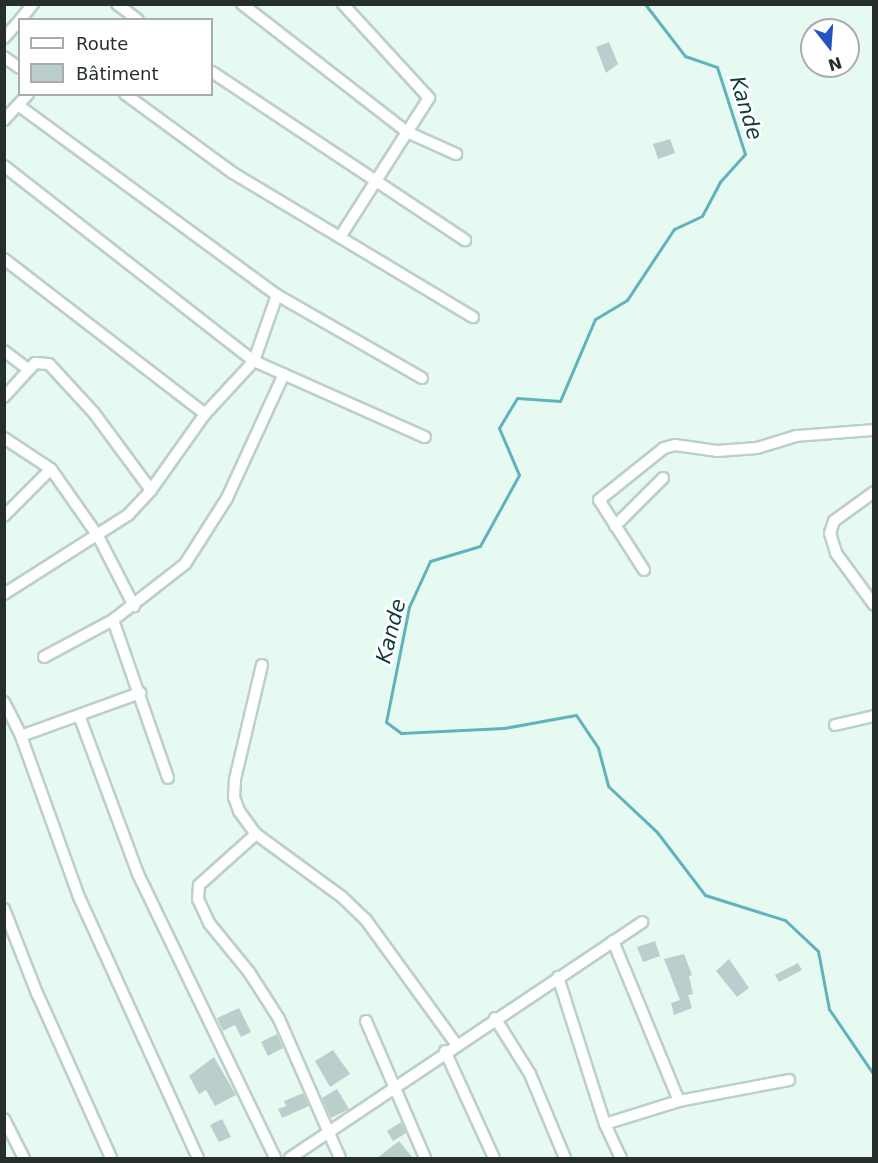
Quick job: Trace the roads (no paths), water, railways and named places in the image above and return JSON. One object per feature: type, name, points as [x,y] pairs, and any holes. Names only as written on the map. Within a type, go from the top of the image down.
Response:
[{"type":"street","points":[[22,18],[33,4]]},
{"type":"street","points":[[117,4],[135,18]]},
{"type":"street","points":[[242,4],[407,132],[456,154]]},
{"type":"street","points":[[340,237],[428,103],[426,92],[343,4]]},
{"type":"street","points":[[4,38],[18,22]]},
{"type":"street","points":[[4,57],[18,67]]},
{"type":"street","points":[[213,73],[465,240]]},
{"type":"street","points":[[4,120],[26,96]]},
{"type":"street","points":[[128,96],[233,173],[473,317]]},
{"type":"street","points":[[18,105],[277,295],[422,378]]},
{"type":"street","points":[[4,166],[254,361],[425,437]]},
{"type":"street","points":[[4,258],[205,414]]},
{"type":"street","points":[[4,594],[59,556],[98,536],[128,516],[151,490],[205,414],[254,361],[277,295]]},
{"type":"street","points":[[4,351],[29,370]]},
{"type":"street","points":[[4,397],[29,370],[41,361],[49,364],[94,413],[151,490]]},
{"type":"street","points":[[44,657],[113,620],[134,606],[185,564],[227,498],[284,374]]},
{"type":"street","points":[[644,570],[615,526],[600,497],[669,446],[717,451],[757,448],[796,436],[873,430]]},
{"type":"street","points":[[4,438],[51,469],[98,536],[134,606]]},
{"type":"street","points":[[4,516],[51,469]]},
{"type":"street","points":[[615,526],[663,478]]},
{"type":"street","points":[[873,492],[834,521],[830,533],[836,553],[873,605]]},
{"type":"street","points":[[113,620],[168,778]]},
{"type":"street","points":[[262,665],[234,797],[256,834],[366,920],[456,1044]]},
{"type":"street","points":[[21,736],[80,718],[140,693]]},
{"type":"street","points":[[4,702],[21,736],[79,897],[198,1158]]},
{"type":"street","points":[[835,725],[873,716]]},
{"type":"street","points":[[80,718],[138,874],[275,1158]]},
{"type":"street","points":[[256,834],[199,885],[198,899],[209,923],[249,972],[279,1019],[340,1158]]},
{"type":"street","points":[[4,909],[37,993],[111,1158]]},
{"type":"street","points":[[290,1158],[445,1051],[642,922]]},
{"type":"street","points":[[614,941],[678,1101]]},
{"type":"street","points":[[558,977],[605,1124],[621,1158]]},
{"type":"street","points":[[495,1018],[530,1074],[565,1158]]},
{"type":"street","points":[[366,1021],[392,1087],[425,1158]]},
{"type":"street","points":[[445,1051],[494,1158]]},
{"type":"street","points":[[605,1124],[678,1101],[789,1080]]},
{"type":"street","points":[[4,1119],[24,1158]]},
{"type":"waterway","name":"Kande","points":[[645,4],[685,56],[717,67],[745,154],[720,182],[702,216],[674,229],[627,300],[595,319],[560,401],[517,398],[499,428],[519,475],[480,546],[430,561],[409,607],[386,722],[401,733],[504,728],[576,715],[598,748],[608,786],[657,832],[705,895],[785,920],[818,951],[829,1009],[874,1075]]}]
